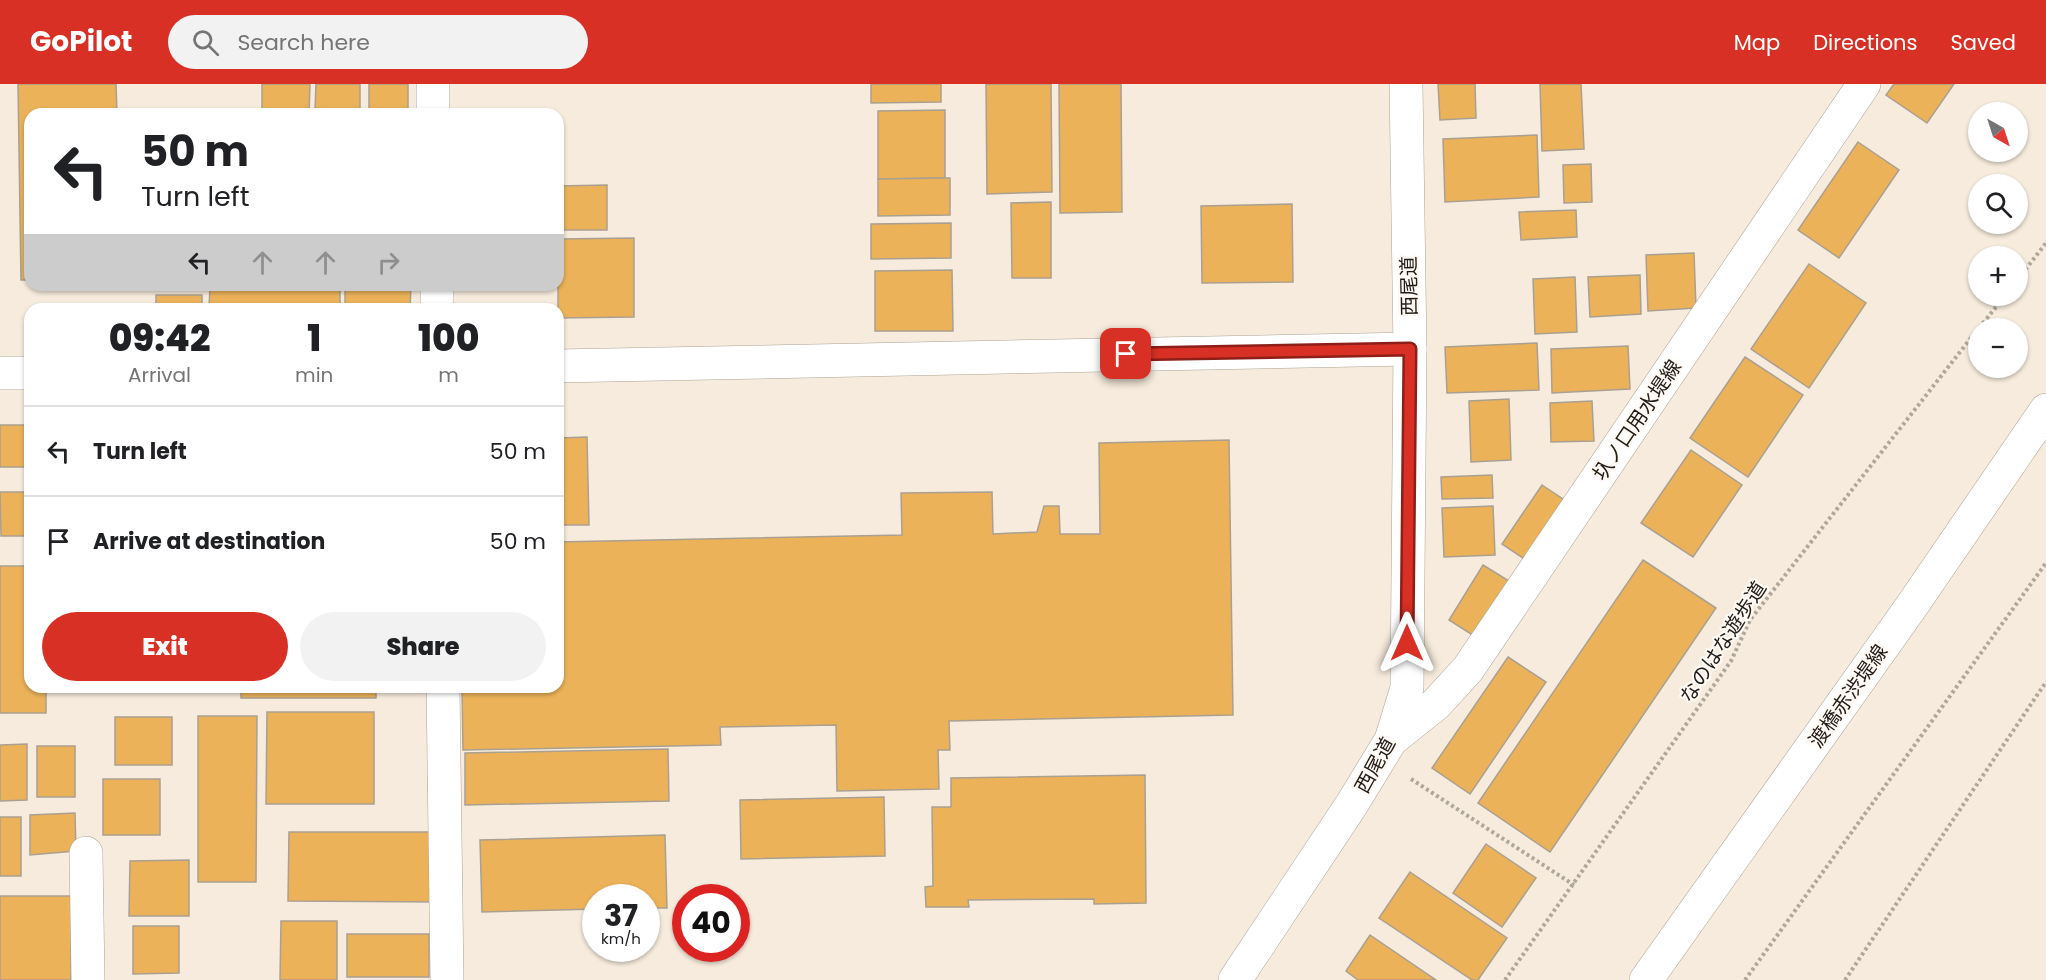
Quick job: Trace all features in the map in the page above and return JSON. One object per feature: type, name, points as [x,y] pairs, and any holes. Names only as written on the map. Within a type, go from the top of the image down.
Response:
[{"type":"street","points":[[433,84],[433,108]]},
{"type":"street","name":"西尾道","points":[[1235,980],[1352,804],[1391,740],[1407,688],[1410,349],[1406,84]]},
{"type":"street","name":"圦ノ口用水堤線","points":[[1391,740],[1436,704],[1468,669],[1864,84]]},
{"type":"street","points":[[564,366],[1410,349]]},
{"type":"street","points":[[0,373],[24,373]]},
{"type":"street","name":"渡橋赤渋堤線","points":[[1646,980],[1911,607],[2046,410]]},
{"type":"street","points":[[443,693],[447,980]]},
{"type":"street","points":[[86,853],[88,980]]},
{"type":"path","points":[[2028,266],[2046,243]]},
{"type":"path","name":"なのはな遊歩道","points":[[1988,318],[1997,306]]},
{"type":"path","name":"なのはな遊歩道","points":[[1505,980],[1731,660],[1750,620],[1968,343]]},
{"type":"path","points":[[1745,980],[2046,563]]},
{"type":"path","points":[[1845,980],[2046,682]]},
{"type":"path","points":[[1408,778],[1574,885]]},
{"type":"building","points":[[18,84],[116,84],[117,108],[24,108],[24,280],[21,280]]},
{"type":"building","points":[[262,84],[310,84],[309,108],[262,108]]},
{"type":"building","points":[[316,84],[360,84],[360,108],[315,108]]},
{"type":"building","points":[[369,84],[408,84],[408,108],[369,108]]},
{"type":"building","points":[[871,84],[941,84],[941,102],[871,103]]},
{"type":"building","points":[[986,84],[1051,84],[1052,192],[987,194]]},
{"type":"building","points":[[1059,84],[1121,84],[1122,212],[1060,213]]},
{"type":"building","points":[[1438,84],[1475,84],[1476,118],[1440,120]]},
{"type":"building","points":[[1540,84],[1581,84],[1584,149],[1542,151]]},
{"type":"building","points":[[1894,84],[1954,84],[1927,123],[1886,95]]},
{"type":"building","points":[[945,110],[945,178],[878,179],[878,111]]},
{"type":"building","points":[[1537,135],[1539,197],[1445,202],[1443,139]]},
{"type":"building","points":[[1858,142],[1899,170],[1839,258],[1798,230]]},
{"type":"building","points":[[1591,164],[1592,202],[1564,203],[1563,165]]},
{"type":"building","points":[[950,178],[950,215],[878,216],[878,179]]},
{"type":"building","points":[[607,185],[607,230],[564,230],[564,186]]},
{"type":"building","points":[[1051,202],[1051,278],[1012,278],[1011,203]]},
{"type":"building","points":[[1292,204],[1293,282],[1202,283],[1201,206]]},
{"type":"building","points":[[1576,210],[1577,237],[1521,240],[1519,212]]},
{"type":"building","points":[[951,223],[951,258],[871,259],[871,224]]},
{"type":"building","points":[[634,238],[634,317],[564,318],[564,303],[558,303],[558,291],[564,291],[564,239]]},
{"type":"building","points":[[1694,253],[1696,308],[1648,311],[1646,255]]},
{"type":"building","points":[[1809,264],[1866,303],[1809,388],[1751,349]]},
{"type":"building","points":[[952,270],[953,331],[875,331],[875,271]]},
{"type":"building","points":[[1640,275],[1641,314],[1590,317],[1588,277]]},
{"type":"building","points":[[1575,277],[1577,332],[1535,334],[1533,279]]},
{"type":"building","points":[[210,291],[340,291],[340,303],[209,303]]},
{"type":"building","points":[[345,291],[411,291],[410,303],[345,303]]},
{"type":"building","points":[[156,295],[202,295],[202,303],[156,303]]},
{"type":"building","points":[[1537,343],[1539,390],[1447,393],[1445,347]]},
{"type":"building","points":[[1628,346],[1630,389],[1552,393],[1551,349]]},
{"type":"building","points":[[1745,357],[1803,395],[1748,477],[1690,438]]},
{"type":"building","points":[[1509,399],[1511,460],[1471,462],[1469,401]]},
{"type":"building","points":[[1592,401],[1594,441],[1551,442],[1550,403]]},
{"type":"building","points":[[0,425],[24,425],[24,467],[0,467]]},
{"type":"building","points":[[587,437],[589,525],[564,525],[564,438]]},
{"type":"building","points":[[1229,440],[1233,715],[949,721],[950,750],[938,750],[939,789],[837,791],[836,725],[720,727],[721,745],[463,750],[462,693],[564,693],[564,542],[902,535],[901,493],[992,492],[993,534],[1037,532],[1044,506],[1059,506],[1060,534],[1100,534],[1099,443]]},
{"type":"building","points":[[1691,450],[1742,485],[1693,557],[1641,523]]},
{"type":"building","points":[[1492,475],[1493,498],[1442,499],[1441,477]]},
{"type":"building","points":[[1542,485],[1566,501],[1526,560],[1502,544]]},
{"type":"building","points":[[0,492],[24,492],[24,536],[1,536]]},
{"type":"building","points":[[1493,506],[1495,555],[1444,557],[1442,508]]},
{"type":"building","points":[[1643,560],[1716,608],[1550,852],[1478,803]]},
{"type":"building","points":[[1483,565],[1509,581],[1474,636],[1449,620]]},
{"type":"building","points":[[0,566],[24,566],[24,693],[46,693],[46,713],[0,713]]},
{"type":"building","points":[[1508,657],[1546,682],[1470,794],[1432,768]]},
{"type":"building","points":[[241,693],[376,693],[376,698],[241,698]]},
{"type":"building","points":[[267,712],[374,712],[374,804],[266,804]]},
{"type":"building","points":[[198,716],[257,716],[256,882],[198,882]]},
{"type":"building","points":[[115,717],[172,717],[172,765],[115,765]]},
{"type":"building","points":[[27,744],[27,800],[0,801],[0,745]]},
{"type":"building","points":[[37,746],[75,746],[75,797],[37,797]]},
{"type":"building","points":[[668,749],[669,801],[465,805],[465,753]]},
{"type":"building","points":[[1145,775],[1146,903],[1094,904],[1094,899],[968,900],[969,907],[926,907],[925,887],[933,886],[932,807],[951,807],[951,778]]},
{"type":"building","points":[[103,779],[160,779],[160,835],[103,835]]},
{"type":"building","points":[[884,797],[885,856],[741,859],[740,800]]},
{"type":"building","points":[[75,813],[76,851],[30,855],[30,815]]},
{"type":"building","points":[[0,817],[21,817],[21,876],[0,876]]},
{"type":"building","points":[[289,832],[442,832],[441,902],[288,901]]},
{"type":"building","points":[[665,835],[667,908],[660,908],[660,884],[582,884],[582,909],[482,912],[480,840]]},
{"type":"building","points":[[1486,844],[1536,878],[1502,927],[1453,893]]},
{"type":"building","points":[[189,860],[189,916],[129,916],[130,861]]},
{"type":"building","points":[[1410,872],[1507,938],[1478,980],[1472,980],[1379,918]]},
{"type":"building","points":[[0,896],[71,896],[71,980],[0,980]]},
{"type":"building","points":[[281,921],[337,921],[337,980],[280,980]]},
{"type":"building","points":[[133,926],[179,926],[179,973],[133,974]]},
{"type":"building","points":[[347,934],[429,934],[429,977],[347,977]]},
{"type":"building","points":[[1370,935],[1436,980],[1358,980],[1346,971]]},
{"type":"route","points":[[1126,354],[1410,349],[1407,643]]}]
